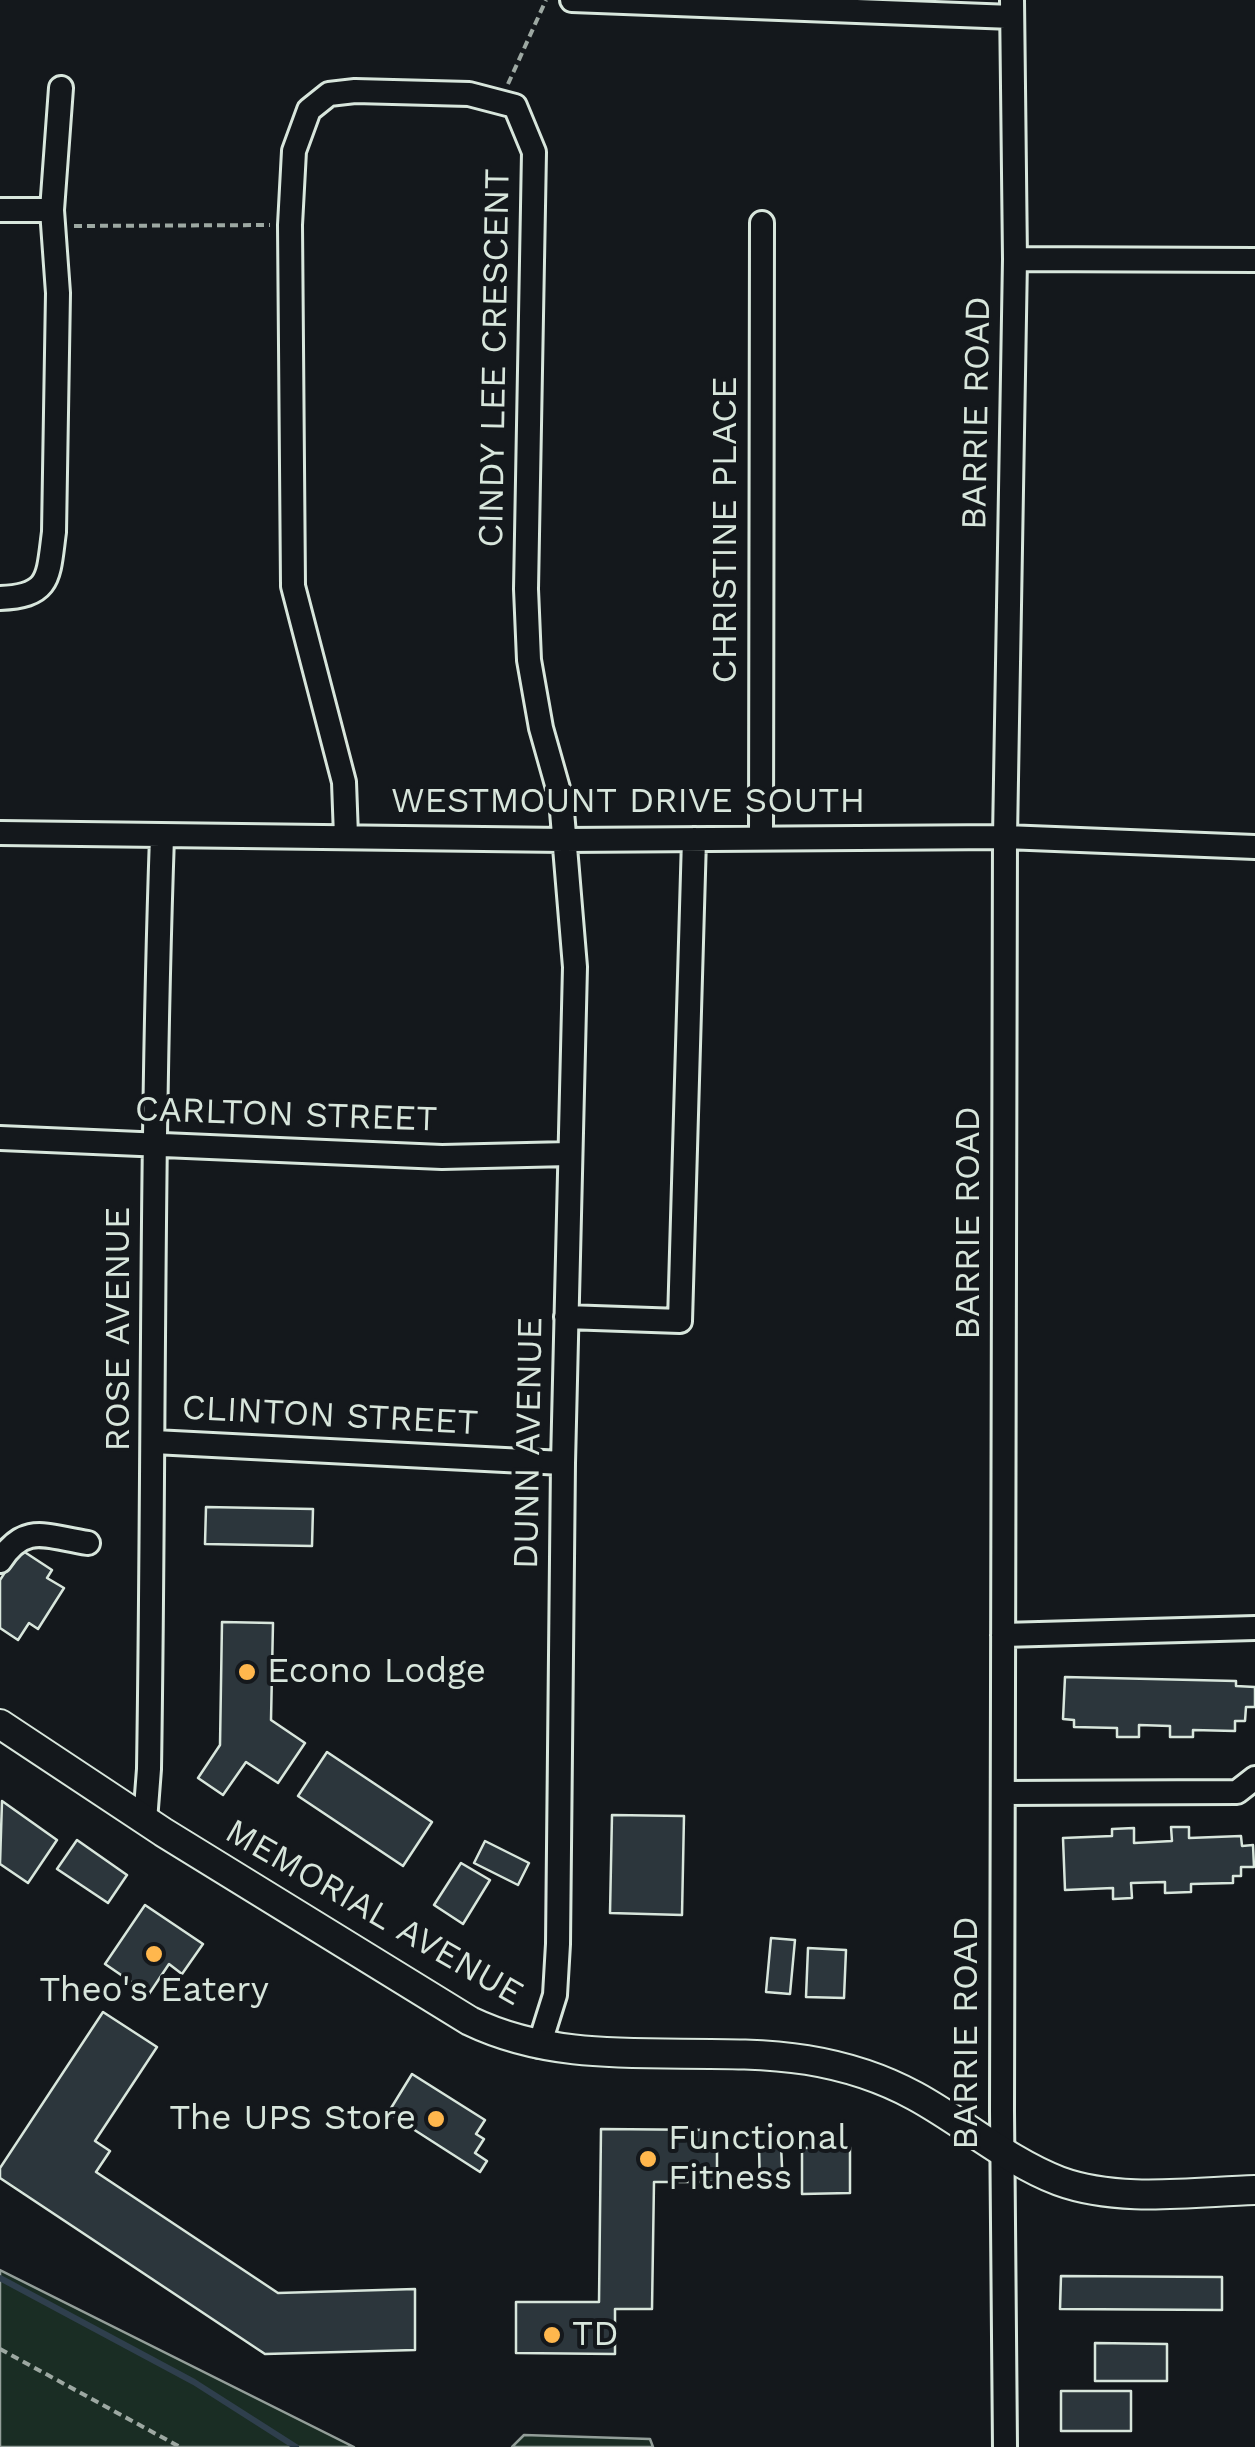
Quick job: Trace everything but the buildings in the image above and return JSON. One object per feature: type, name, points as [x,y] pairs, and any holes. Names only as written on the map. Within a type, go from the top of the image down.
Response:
[{"type":"main road","name":"MEMORIAL AVENUE","points":[[0,1724],[145,1821],[470,2021],[539,2046],[804,2060],[842,2068],[913,2094],[1061,2182],[1135,2193],[1255,2190]]},
{"type":"street","points":[[572,0],[1012,8]]},
{"type":"street","name":"BARRIE ROAD","points":[[1005,2447],[1005,837],[1015,259],[1012,8]]},
{"type":"street","points":[[0,598],[38,591],[49,569],[54,532],[58,293],[53,218],[61,88]]},
{"type":"street","points":[[346,836],[344,782],[293,586],[290,225],[294,151],[309,110],[329,94],[468,94],[500,102]]},
{"type":"street","name":"CINDY LEE CRESCENT","points":[[500,102],[516,106],[534,152],[526,590],[529,660],[541,728],[561,799],[564,840]]},
{"type":"street","points":[[0,210],[53,218]]},
{"type":"street","name":"CHRISTINE PLACE","points":[[762,222],[762,838]]},
{"type":"street","points":[[1015,259],[1255,260]]},
{"type":"street","name":"WESTMOUNT DRIVE SOUTH","points":[[0,833],[564,840],[1005,837],[1255,848]]},
{"type":"street","name":"ROSE AVENUE","points":[[145,1821],[149,1780],[154,1442],[153,1145],[162,837]]},
{"type":"street","points":[[566,1317],[680,1320],[694,839]]},
{"type":"street","name":"DUNN AVENUE","points":[[539,2046],[555,1996],[558,1944],[574,967],[564,840]]},
{"type":"street","name":"CARLTON STREET","points":[[0,1138],[442,1156],[569,1154]]},
{"type":"street","name":"CLINTON STREET","points":[[154,1442],[563,1464]]},
{"type":"street","points":[[0,1561],[18,1538],[28,1534],[88,1542]]},
{"type":"street","points":[[1003,1635],[1255,1628]]},
{"type":"street","points":[[1003,1793],[1249,1792]]},
{"type":"path","points":[[500,102],[546,0]]},
{"type":"path","points":[[53,218],[290,225]]},
{"type":"path","points":[[0,2349],[180,2447]]},
{"type":"green space","points":[[0,2270],[354,2447],[0,2447]]},
{"type":"green space","points":[[524,2435],[650,2439],[653,2447],[512,2447]]},
{"type":"waterway","points":[[0,2278],[194,2382],[296,2447]]},
{"type":"place","name":"Econo Lodge","points":[[247,1672]]},
{"type":"place","name":"Theo's Eatery","points":[[154,1954]]},
{"type":"place","name":"The UPS Store","points":[[436,2119]]},
{"type":"place","name":"Functional Fitness","points":[[648,2159]]},
{"type":"place","name":"TD","points":[[552,2335]]}]
